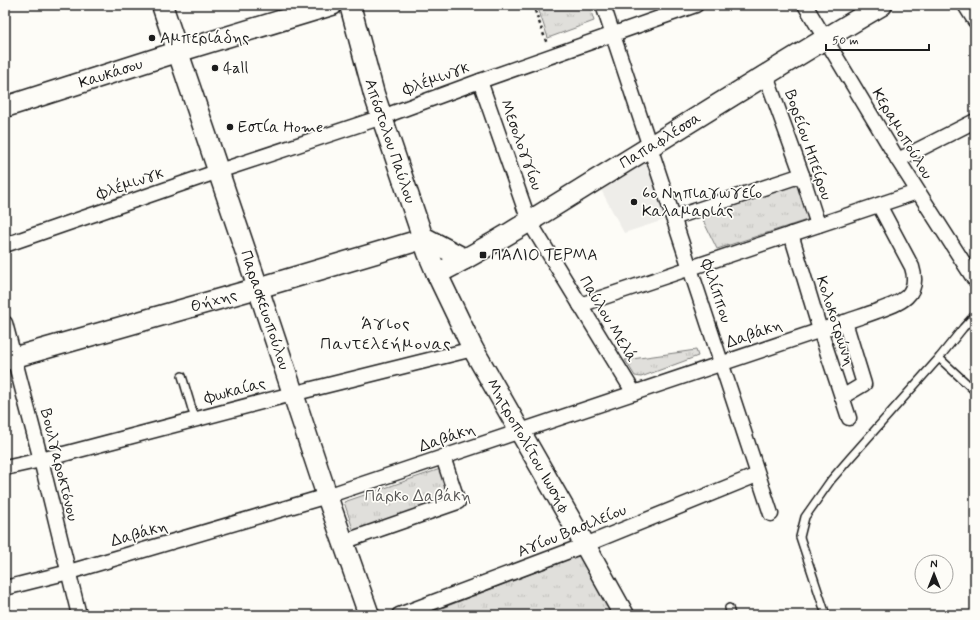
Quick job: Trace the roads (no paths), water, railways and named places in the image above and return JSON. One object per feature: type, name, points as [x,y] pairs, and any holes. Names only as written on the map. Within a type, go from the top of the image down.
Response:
[{"type":"street","name":"Παρασκευοπούλου","points":[[162,5],[219,171],[292,394],[369,615]]},
{"type":"street","name":"Καυκάσου","points":[[5,107],[177,52],[332,5]]},
{"type":"street","name":"Απόστολου Παύλου","points":[[350,5],[374,94],[430,259],[437,274]]},
{"type":"street","name":"Φιλίππου","points":[[602,5],[674,218],[771,514]]},
{"type":"street","name":"Φλέμινγκ","points":[[5,244],[382,117],[696,5]]},
{"type":"street","name":"Κεραμοπούλου","points":[[805,5],[898,160],[974,279]]},
{"type":"street","name":"Παπαφλέσσα","points":[[437,274],[466,259],[529,221],[882,5]]},
{"type":"street","points":[[965,5],[975,21]]},
{"type":"street","name":"Βορείου Ηπείρου","points":[[766,76],[802,175],[818,225]]},
{"type":"street","name":"Μεσολογγίου","points":[[480,81],[529,221]]},
{"type":"street","points":[[898,160],[975,121]]},
{"type":"street","points":[[674,218],[802,175]]},
{"type":"street","points":[[580,305],[918,192]]},
{"type":"street","name":"Δαβάκη","points":[[5,588],[69,572],[327,496],[896,304],[911,293],[914,282],[914,273],[879,205]]},
{"type":"street","name":"Παύλου Μελά","points":[[529,221],[634,393]]},
{"type":"street","name":"Κολοκοτρώνη","points":[[791,234],[848,418]]},
{"type":"street","points":[[423,238],[466,259]]},
{"type":"street","name":"Θήχης","points":[[9,359],[258,288],[423,238]]},
{"type":"street","name":"Μητροπολίτου Ιωσήφ","points":[[437,274],[474,349],[624,615]]},
{"type":"street","points":[[842,397],[864,384],[845,322]]},
{"type":"street","name":"Βουλγαροκτόνου","points":[[5,323],[9,359],[41,460],[79,615]]},
{"type":"street","name":"Φωκαίας","points":[[5,468],[474,349]]},
{"type":"street","points":[[343,542],[458,502],[443,457]]},
{"type":"street","name":"Αγίου Βασιλείου","points":[[399,615],[585,545],[757,474]]},
{"type":"lane","points":[[826,615],[800,537],[806,517],[831,480],[975,315]]},
{"type":"lane","points":[[939,358],[975,391]]},
{"type":"lane","points":[[182,376],[195,419]]},
{"type":"place","name":"Αμπεριάδης","points":[[152,38]]},
{"type":"place","name":"4all","points":[[215,68]]},
{"type":"place","name":"Εστία Home","points":[[230,127]]},
{"type":"place","name":"6ο Νηπιαγωγείο Καλαμαριάς","points":[[634,202]]},
{"type":"place","name":"ΠΑΛΙΟ ΤΕΡΜΑ","points":[[483,255]]},
{"type":"district","name":"Άγιος Παντελεήμονας","points":[[386,334]]},
{"type":"park label","name":"Πάρκο Δαβάκη","points":[[418,496]]}]
